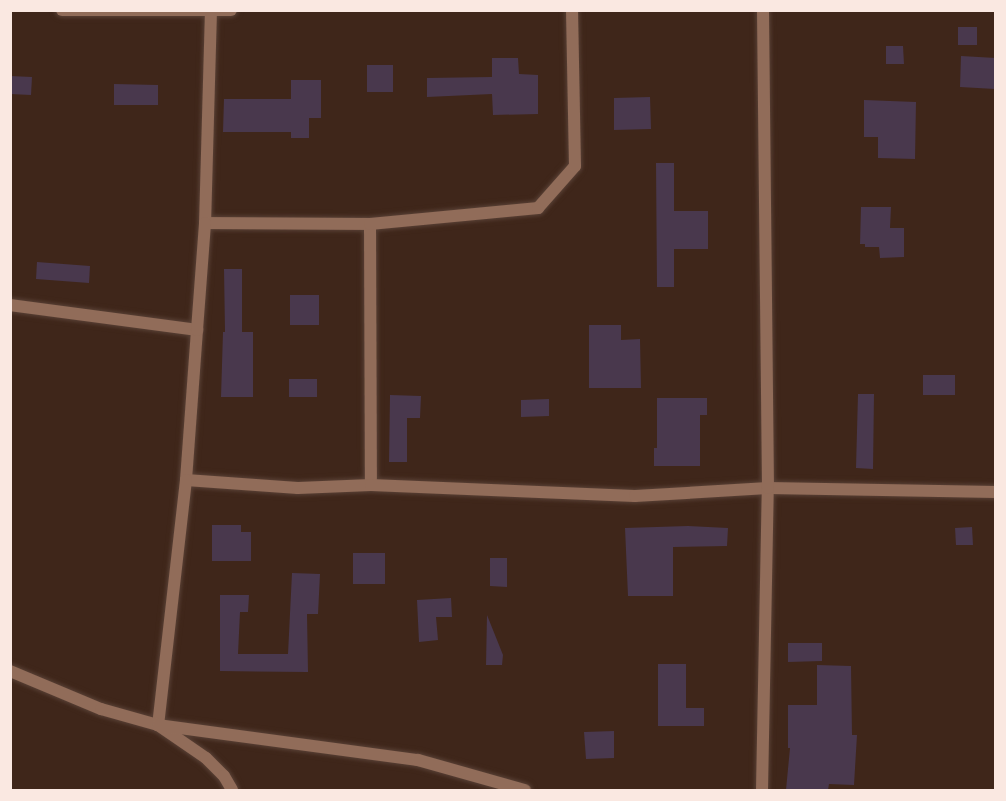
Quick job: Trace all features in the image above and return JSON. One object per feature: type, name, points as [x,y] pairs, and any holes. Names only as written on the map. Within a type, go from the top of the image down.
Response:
[{"type":"street","points":[[62,10],[231,10]]},
{"type":"street","points":[[205,223],[370,224],[538,208],[575,166],[572,10]]},
{"type":"street","points":[[762,790],[768,488],[763,10]]},
{"type":"street","points":[[158,725],[186,480],[205,223],[211,11]]},
{"type":"street","points":[[370,224],[371,485]]},
{"type":"street","points":[[10,305],[197,330]]},
{"type":"street","points":[[186,480],[298,488],[371,485],[635,496],[768,488],[996,492]]},
{"type":"street","points":[[10,671],[101,709],[158,725],[418,760],[525,790]]},
{"type":"street","points":[[158,725],[206,758],[224,776],[232,790]]},
{"type":"building","points":[[958,27],[977,27],[977,45],[958,45]]},
{"type":"building","points":[[886,46],[903,46],[904,64],[886,64]]},
{"type":"building","points":[[961,56],[996,58],[995,89],[960,87]]},
{"type":"building","points":[[492,58],[518,58],[519,74],[538,75],[538,114],[493,115],[492,94],[427,97],[427,78],[492,77]]},
{"type":"building","points":[[367,65],[393,65],[393,92],[367,92]]},
{"type":"building","points":[[10,76],[32,77],[31,95],[10,94]]},
{"type":"building","points":[[291,80],[321,80],[321,118],[309,118],[309,138],[291,138],[291,132],[223,132],[224,99],[291,99]]},
{"type":"building","points":[[114,84],[158,85],[158,105],[114,105]]},
{"type":"building","points":[[650,97],[651,129],[614,130],[614,98]]},
{"type":"building","points":[[864,100],[916,102],[915,159],[878,158],[878,137],[864,137]]},
{"type":"building","points":[[656,163],[674,163],[674,211],[708,211],[708,249],[674,249],[674,287],[657,287]]},
{"type":"building","points":[[861,207],[891,207],[890,228],[904,228],[904,257],[880,258],[879,247],[865,247],[865,244],[860,244]]},
{"type":"building","points":[[37,262],[90,266],[89,283],[36,279]]},
{"type":"building","points":[[224,269],[242,269],[242,332],[253,332],[253,397],[221,397],[223,332],[225,332]]},
{"type":"building","points":[[290,295],[319,295],[319,325],[290,325]]},
{"type":"building","points":[[589,325],[621,325],[621,340],[640,339],[641,388],[589,388]]},
{"type":"building","points":[[923,375],[955,375],[955,395],[923,395]]},
{"type":"building","points":[[289,379],[317,379],[317,397],[289,397]]},
{"type":"building","points":[[858,394],[874,394],[873,469],[856,468]]},
{"type":"building","points":[[390,395],[421,396],[420,418],[407,418],[407,462],[389,462]]},
{"type":"building","points":[[657,398],[707,398],[707,415],[700,415],[700,466],[654,466],[654,448],[657,448]]},
{"type":"building","points":[[549,399],[549,416],[521,417],[521,400]]},
{"type":"building","points":[[212,525],[241,525],[241,532],[251,532],[251,561],[212,561]]},
{"type":"building","points":[[688,526],[728,528],[727,546],[673,547],[673,596],[628,596],[625,528]]},
{"type":"building","points":[[972,527],[973,545],[956,545],[955,528]]},
{"type":"building","points":[[353,553],[385,553],[385,584],[353,584]]},
{"type":"building","points":[[490,558],[507,558],[507,587],[490,586]]},
{"type":"building","points":[[292,573],[320,574],[318,614],[307,614],[308,672],[220,671],[220,595],[249,595],[248,612],[240,612],[238,654],[288,654]]},
{"type":"building","points":[[451,598],[452,617],[436,617],[438,640],[419,642],[417,600]]},
{"type":"building","points":[[487,615],[503,655],[502,665],[486,665]]},
{"type":"building","points":[[788,643],[822,643],[822,661],[788,662]]},
{"type":"building","points":[[658,664],[686,664],[686,708],[704,708],[704,726],[658,726]]},
{"type":"building","points":[[817,665],[851,666],[852,735],[857,735],[854,785],[829,784],[828,790],[786,790],[790,748],[788,748],[788,705],[817,705]]},
{"type":"building","points":[[614,731],[614,758],[586,759],[584,732]]}]
